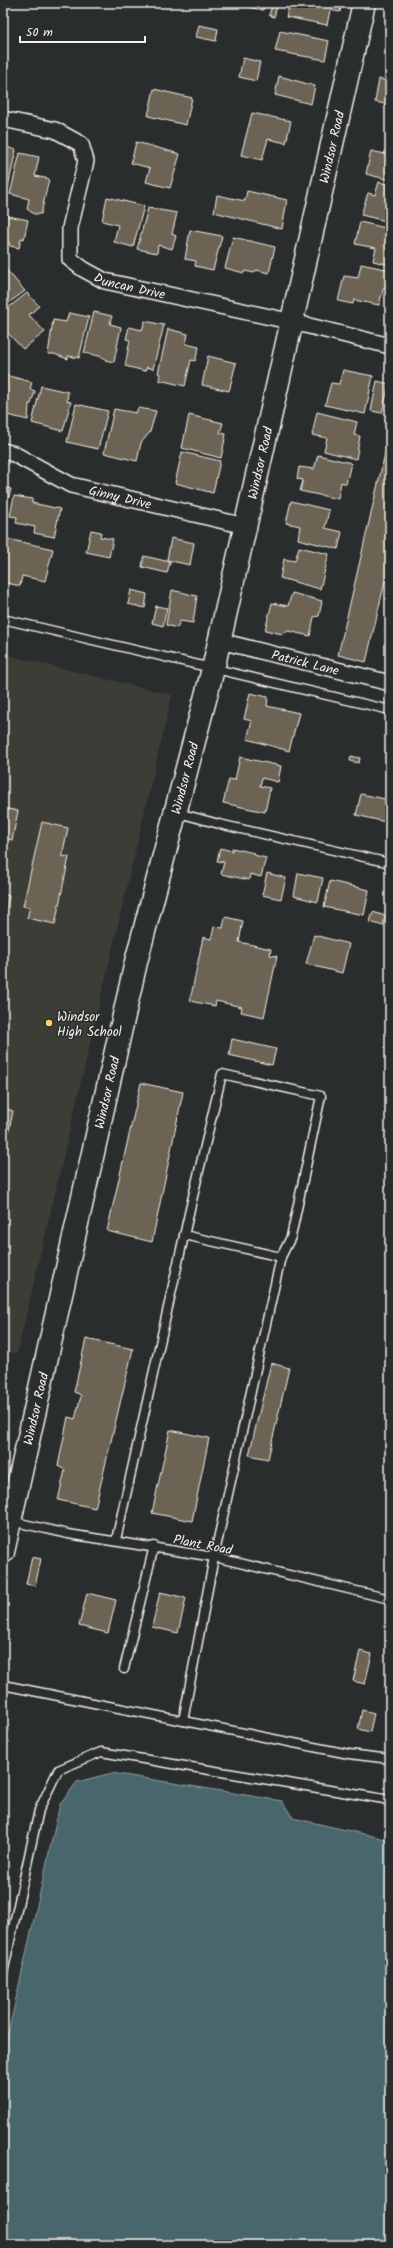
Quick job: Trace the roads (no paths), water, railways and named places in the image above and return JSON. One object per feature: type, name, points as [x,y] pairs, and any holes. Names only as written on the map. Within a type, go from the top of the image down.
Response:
[{"type":"main road","name":"Windsor Road","points":[[3,1552],[136,962],[214,669],[364,3]]},
{"type":"street","name":"Duncan Drive","points":[[3,119],[55,130],[81,144],[86,161],[70,228],[70,259],[83,269],[105,281],[292,322],[390,346]]},
{"type":"street","name":"Ginny Drive","points":[[3,451],[14,454],[71,485],[245,526]]},
{"type":"street","name":"Patrick Lane","points":[[220,641],[390,683]]},
{"type":"lane","points":[[3,619],[390,710]]},
{"type":"lane","points":[[175,811],[219,824],[390,863]]},
{"type":"lane","points":[[116,1540],[184,1235],[222,1074],[321,1096],[291,1237],[281,1257],[214,1557],[183,1721]]},
{"type":"lane","points":[[184,1235],[281,1257]]},
{"type":"lane","name":"Plant Road","points":[[10,1521],[68,1534],[116,1540],[214,1557],[390,1599]]},
{"type":"lane","points":[[124,1668],[154,1546]]},
{"type":"lane","points":[[3,1685],[349,1754],[390,1759]]},
{"type":"lane","points":[[3,1973],[39,1810],[58,1770],[101,1752],[384,1798],[390,1803]]},
{"type":"water","points":[[112,1773],[282,1801],[293,1818],[390,1840],[390,2245],[3,2245],[3,2056],[60,1804],[77,1782]]},
{"type":"place","name":"Windsor High School","points":[[49,1023]]}]
